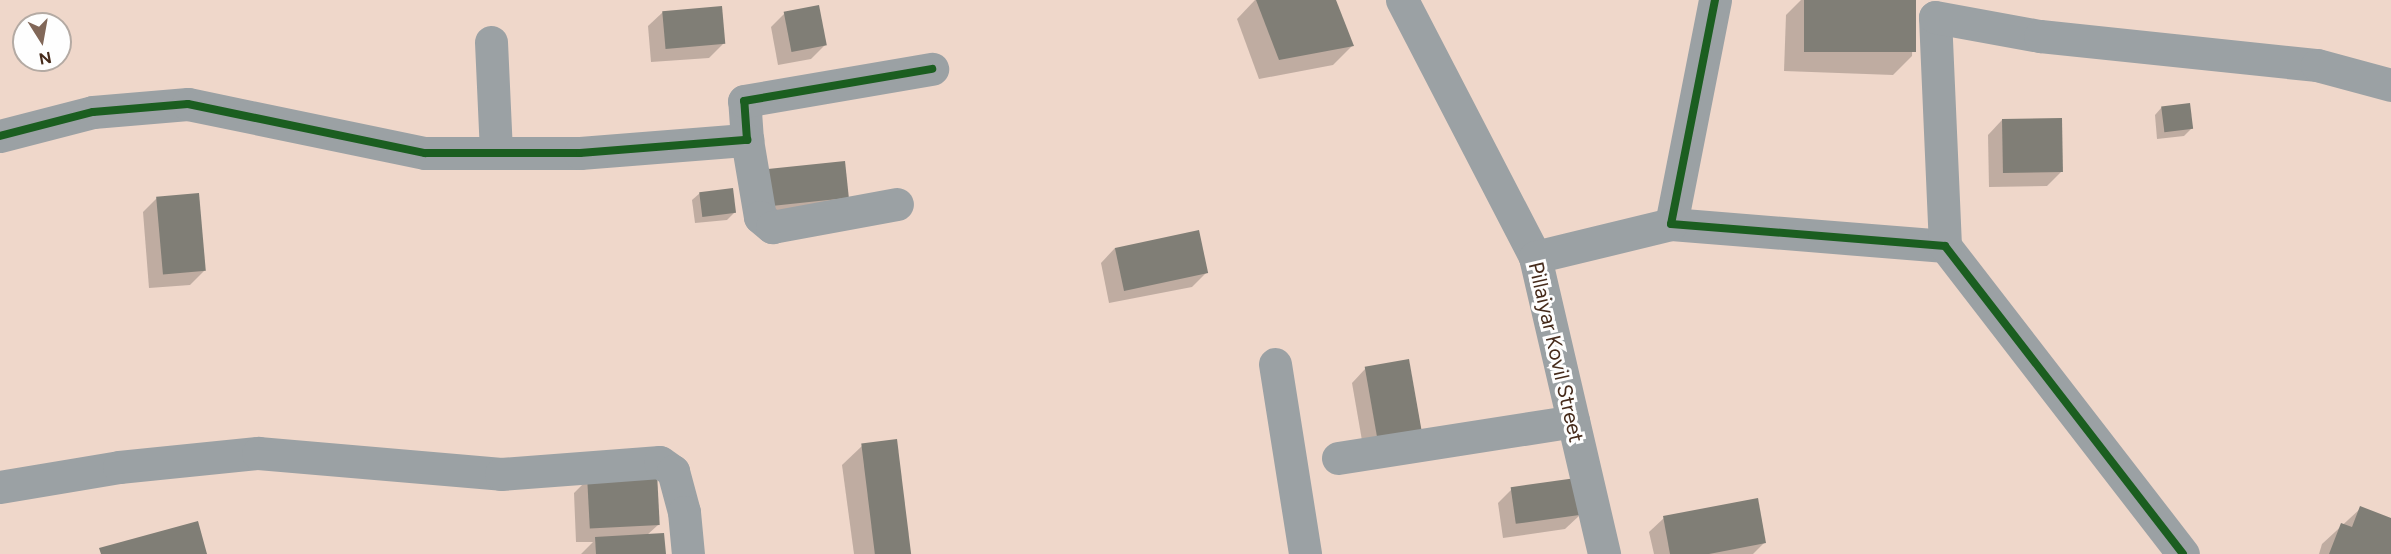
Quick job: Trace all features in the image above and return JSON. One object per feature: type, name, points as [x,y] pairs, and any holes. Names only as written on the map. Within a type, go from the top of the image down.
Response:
[{"type":"street","name":"Pillaiyar Kovil Street","points":[[1401,0],[1535,257],[1604,554]]},
{"type":"street","points":[[1671,224],[1715,0]]},
{"type":"street","points":[[2183,554],[1945,246],[1935,17],[2040,36],[2317,65],[2391,85]]},
{"type":"street","points":[[491,42],[496,153]]},
{"type":"street","points":[[897,204],[772,227],[760,216],[747,140],[744,101],[932,69]]},
{"type":"street","points":[[0,136],[93,112],[188,104],[425,153],[580,153],[747,140]]},
{"type":"street","points":[[1535,257],[1671,224],[1945,246]]},
{"type":"street","points":[[1275,364],[1305,554]]},
{"type":"street","points":[[1338,458],[1573,421]]},
{"type":"street","points":[[0,487],[119,467],[258,453],[501,474],[660,462],[673,471],[684,512],[688,554]]},
{"type":"building","points":[[1256,0],[1336,0],[1354,46],[1279,60]]},
{"type":"building","points":[[1804,0],[1916,0],[1916,52],[1804,52]]},
{"type":"building","points":[[819,5],[827,45],[791,52],[784,12]]},
{"type":"building","points":[[722,6],[725,44],[666,49],[662,11]]},
{"type":"building","points":[[2190,103],[2193,129],[2164,132],[2161,107]]},
{"type":"building","points":[[2062,118],[2063,172],[2003,173],[2002,119]]},
{"type":"building","points":[[845,161],[849,198],[769,206],[765,169]]},
{"type":"building","points":[[733,188],[736,213],[702,217],[699,192]]},
{"type":"building","points":[[199,193],[206,271],[163,274],[156,197]]},
{"type":"building","points":[[1199,230],[1208,273],[1124,291],[1115,248]]},
{"type":"building","points":[[1409,359],[1422,430],[1377,438],[1365,367]]},
{"type":"building","points":[[897,439],[911,554],[875,554],[861,443]]},
{"type":"building","points":[[657,473],[660,525],[590,529],[587,477]]},
{"type":"building","points":[[1576,478],[1581,515],[1516,524],[1511,487]]},
{"type":"building","points":[[1758,498],[1766,543],[1709,554],[1670,554],[1663,516]]},
{"type":"building","points":[[2360,506],[2391,518],[2391,554],[2329,554],[2341,523],[2352,527]]},
{"type":"building","points":[[198,521],[207,554],[101,554],[99,548]]},
{"type":"building","points":[[664,533],[666,554],[596,554],[595,537]]},
{"type":"cycle path","points":[[1715,0],[1671,224],[1945,246],[2183,554]]},
{"type":"cycle path","points":[[0,136],[93,112],[188,104],[425,153],[580,153],[747,140],[744,101],[932,69]]}]
